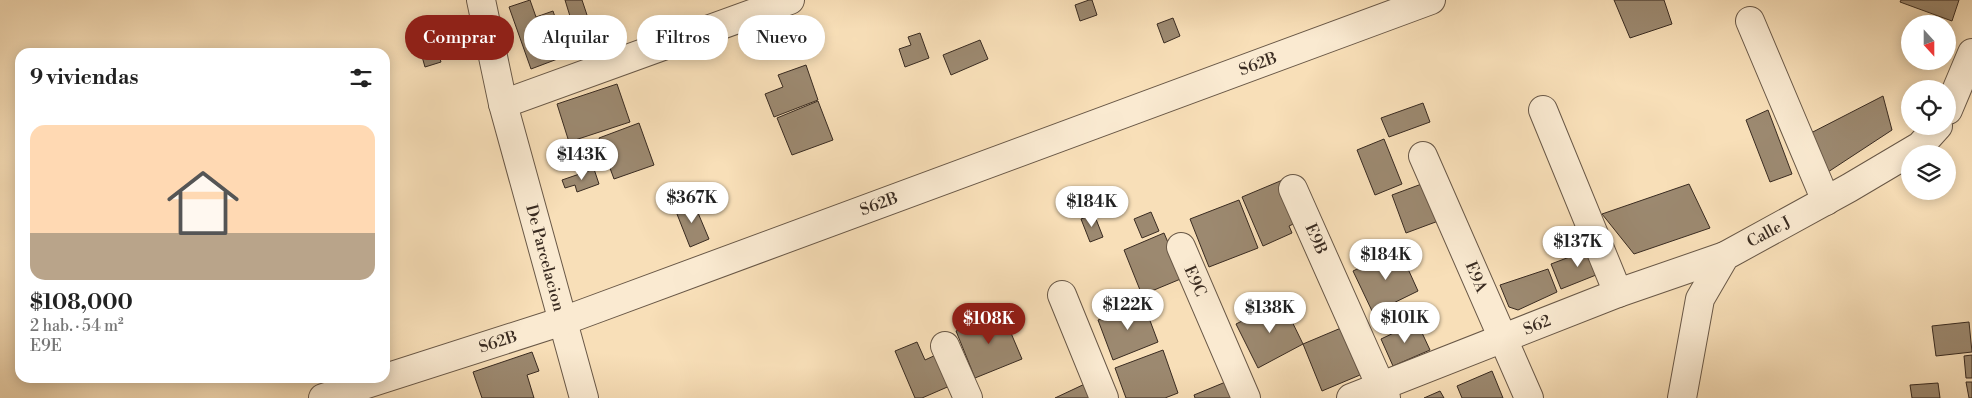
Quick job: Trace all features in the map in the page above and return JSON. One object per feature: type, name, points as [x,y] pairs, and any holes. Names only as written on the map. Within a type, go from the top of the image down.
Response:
[{"type":"street","name":"De Parcelacion","points":[[481,0],[503,104],[584,398]]},
{"type":"street","points":[[503,104],[790,0]]},
{"type":"street","name":"S62B","points":[[323,398],[390,388],[562,321],[1430,0]]},
{"type":"street","points":[[1750,21],[1826,201]]},
{"type":"street","points":[[1956,91],[1972,53]]},
{"type":"street","points":[[1543,110],[1618,293]]},
{"type":"street","name":"Calle J","points":[[1725,256],[1826,201],[1920,146],[1930,135]]},
{"type":"street","name":"E9A","points":[[1423,156],[1529,398]]},
{"type":"street","name":"E9B","points":[[1293,189],[1384,391]]},
{"type":"street","name":"E9C","points":[[1181,247],[1246,398]]},
{"type":"street","points":[[1682,398],[1700,299],[1725,256]]},
{"type":"street","name":"S62","points":[[1351,398],[1384,391],[1503,339],[1618,293],[1725,256]]},
{"type":"street","points":[[1062,295],[1104,398]]},
{"type":"street","points":[[945,346],[968,398]]},
{"type":"building","points":[[530,0],[535,15],[524,15],[524,49],[514,21],[514,15],[512,15],[509,7]]},
{"type":"building","points":[[565,0],[582,0],[587,15],[570,15]]},
{"type":"building","points":[[1092,0],[1097,15],[1080,21],[1075,5]]},
{"type":"building","points":[[1614,0],[1664,0],[1672,24],[1630,38]]},
{"type":"building","points":[[1901,0],[1959,0],[1954,15],[1936,15],[1900,2]]},
{"type":"building","points":[[553,11],[554,15],[542,15]]},
{"type":"building","points":[[1173,18],[1180,36],[1164,43],[1157,24]]},
{"type":"building","points":[[920,33],[929,58],[905,67],[899,49],[911,45],[908,37]]},
{"type":"building","points":[[980,40],[988,59],[951,75],[943,55]]},
{"type":"building","points":[[423,60],[440,60],[441,62],[425,67]]},
{"type":"building","points":[[528,60],[555,60],[531,69]]},
{"type":"building","points":[[806,65],[818,100],[774,117],[765,94],[783,87],[778,75]]},
{"type":"building","points":[[617,84],[630,122],[569,142],[557,104]]},
{"type":"building","points":[[1883,96],[1892,130],[1828,172],[1807,135]]},
{"type":"building","points":[[818,101],[833,140],[792,155],[777,118]]},
{"type":"building","points":[[1423,103],[1430,122],[1389,137],[1381,118]]},
{"type":"building","points":[[1768,110],[1792,174],[1770,182],[1746,120]]},
{"type":"building","points":[[639,123],[654,165],[614,179],[599,138]]},
{"type":"building","points":[[1384,139],[1402,184],[1375,195],[1357,150]]},
{"type":"building","points":[[594,169],[599,184],[577,192],[575,185],[565,188],[562,180]]},
{"type":"building","points":[[1285,179],[1302,220],[1289,226],[1292,233],[1263,246],[1242,197]]},
{"type":"building","points":[[1427,182],[1441,220],[1406,233],[1392,195]]},
{"type":"building","points":[[1689,184],[1710,228],[1634,254],[1602,214]]},
{"type":"building","points":[[1239,200],[1258,248],[1209,267],[1190,219]]},
{"type":"building","points":[[693,201],[709,239],[690,247],[675,209]]},
{"type":"building","points":[[1151,212],[1159,231],[1142,238],[1134,219]]},
{"type":"building","points":[[1094,214],[1103,237],[1090,242],[1081,219]]},
{"type":"building","points":[[1164,233],[1183,278],[1142,295],[1124,250]]},
{"type":"building","points":[[1596,247],[1606,271],[1561,289],[1551,264]]},
{"type":"building","points":[[1399,249],[1418,291],[1373,313],[1353,271]]},
{"type":"building","points":[[1548,269],[1557,292],[1518,310],[1509,307],[1500,285]]},
{"type":"building","points":[[1282,301],[1303,344],[1258,368],[1236,324]]},
{"type":"building","points":[[1143,302],[1158,342],[1113,360],[1098,320]]},
{"type":"building","points":[[1002,312],[1022,359],[975,378],[956,331]]},
{"type":"building","points":[[1417,322],[1430,350],[1393,366],[1381,339]]},
{"type":"building","points":[[1969,322],[1972,352],[1936,356],[1932,326]]},
{"type":"building","points":[[1341,328],[1360,375],[1322,391],[1303,344]]},
{"type":"building","points":[[917,342],[925,360],[938,354],[952,385],[922,398],[915,398],[895,351]]},
{"type":"building","points":[[1163,350],[1178,393],[1165,398],[1126,398],[1115,368]]},
{"type":"building","points":[[532,352],[539,371],[527,375],[534,398],[482,398],[473,372]]},
{"type":"building","points":[[1972,355],[1972,378],[1966,378],[1964,356]]},
{"type":"building","points":[[1492,371],[1503,398],[1462,398],[1457,386]]},
{"type":"building","points":[[1228,381],[1235,398],[1195,398],[1194,395]]},
{"type":"building","points":[[1089,382],[1096,398],[1055,398]]},
{"type":"building","points":[[1966,382],[1972,382],[1972,398],[1969,398]]},
{"type":"building","points":[[1938,383],[1940,398],[1912,398],[1910,385]]},
{"type":"building","points":[[1440,391],[1444,398],[1424,398]]}]
